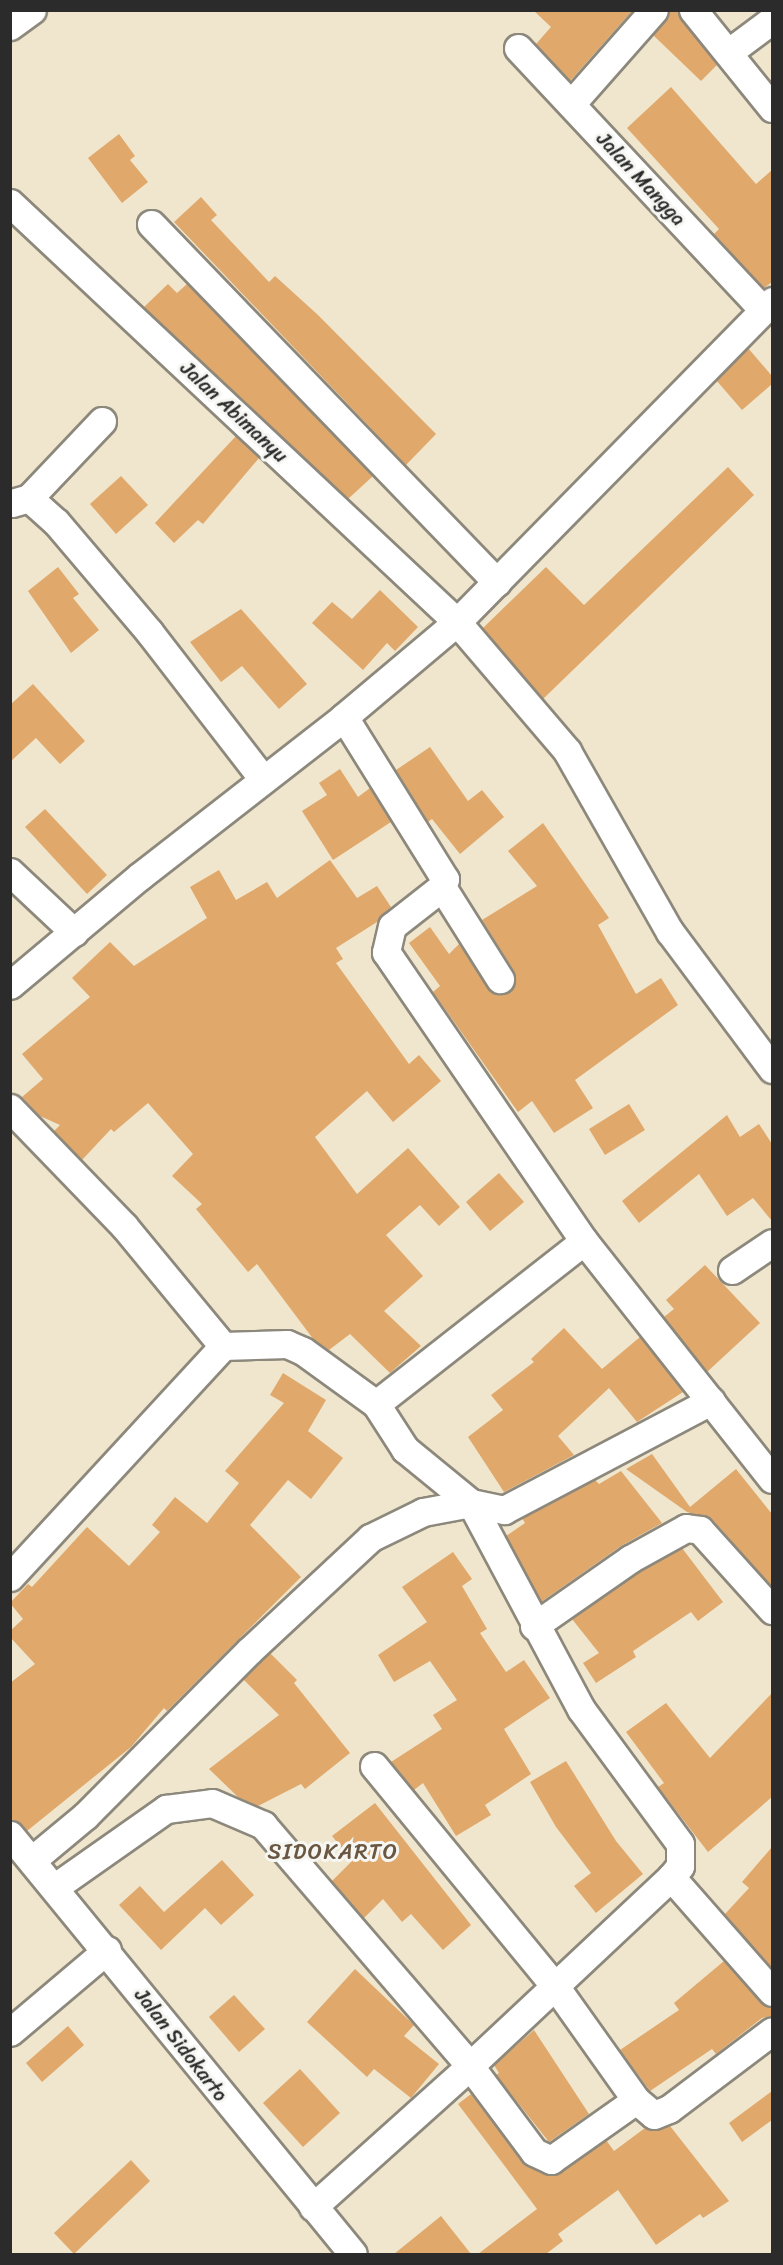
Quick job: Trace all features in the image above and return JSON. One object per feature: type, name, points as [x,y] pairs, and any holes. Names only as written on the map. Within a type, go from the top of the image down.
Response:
[{"type":"street","points":[[10,26],[32,10]]},
{"type":"street","points":[[571,104],[654,10]]},
{"type":"street","points":[[693,10],[772,108]]},
{"type":"street","points":[[729,52],[772,20]]},
{"type":"street","name":"Jalan Mangga","points":[[518,48],[768,305]]},
{"type":"street","name":"Jalan Abimanyu","points":[[10,203],[457,622],[567,751],[670,932],[772,1068]]},
{"type":"street","points":[[151,224],[496,582]]},
{"type":"street","points":[[10,985],[263,779],[344,717],[457,622],[768,305]]},
{"type":"street","points":[[102,421],[20,501],[56,522],[150,633],[263,779]]},
{"type":"street","points":[[344,717],[442,873],[442,887],[500,979]]},
{"type":"street","points":[[10,872],[74,932]]},
{"type":"street","points":[[442,887],[392,926],[385,942],[386,952],[584,1241],[772,1479]]},
{"type":"street","points":[[10,1108],[124,1226],[223,1346]]},
{"type":"street","points":[[376,1404],[584,1241]]},
{"type":"street","points":[[732,1270],[772,1243]]},
{"type":"street","points":[[10,1577],[223,1346],[287,1344],[376,1404],[405,1449],[471,1503],[534,1626],[580,1709],[680,1844],[680,1866],[671,1877],[470,2066],[313,2207]]},
{"type":"street","points":[[32,1860],[85,1816],[249,1651],[370,1538],[423,1512],[471,1503],[504,1510],[711,1401]]},
{"type":"street","points":[[534,1626],[630,1559],[686,1528],[705,1535],[772,1610]]},
{"type":"street","points":[[374,1766],[555,1986],[636,2100],[654,2115],[669,2109],[772,2031]]},
{"type":"street","points":[[55,1887],[166,1809],[212,1803],[263,1826],[470,2066],[534,2152],[543,2159],[551,2160],[636,2100]]},
{"type":"street","name":"Jalan Sidokarto","points":[[10,1835],[107,1950],[167,2031],[353,2254]]},
{"type":"street","points":[[671,1877],[772,1992]]},
{"type":"street","points":[[10,2032],[107,1950]]},
{"type":"building","points":[[533,10],[633,10],[570,81],[536,44],[551,27]]},
{"type":"building","points":[[669,10],[678,10],[717,65],[701,81],[653,35]]},
{"type":"building","points":[[671,87],[756,184],[772,170],[772,282],[764,288],[714,234],[719,229],[627,128]]},
{"type":"building","points":[[119,134],[135,156],[130,160],[148,182],[122,203],[88,158]]},
{"type":"building","points":[[201,197],[217,215],[211,220],[269,282],[275,276],[318,315],[436,434],[406,465],[174,222]]},
{"type":"building","points":[[168,284],[177,293],[187,284],[373,476],[348,499],[144,307]]},
{"type":"building","points":[[748,348],[772,376],[772,384],[742,410],[716,380]]},
{"type":"building","points":[[236,436],[259,458],[203,524],[198,520],[174,543],[155,523]]},
{"type":"building","points":[[728,467],[754,495],[543,699],[483,628],[546,567],[584,605]]},
{"type":"building","points":[[121,476],[148,505],[116,534],[90,504]]},
{"type":"building","points":[[58,567],[79,594],[73,598],[99,630],[71,653],[28,591]]},
{"type":"building","points":[[380,590],[418,627],[395,651],[387,643],[363,670],[312,623],[332,602],[352,619]]},
{"type":"building","points":[[241,609],[307,684],[279,709],[242,666],[221,682],[190,642]]},
{"type":"building","points":[[33,684],[85,741],[60,764],[36,738],[10,762],[10,705]]},
{"type":"building","points":[[430,747],[468,801],[482,790],[504,817],[460,854],[432,819],[428,822],[396,770]]},
{"type":"building","points":[[340,769],[358,797],[370,788],[391,822],[333,860],[302,811],[327,795],[319,783]]},
{"type":"building","points":[[45,809],[107,875],[87,894],[25,827]]},
{"type":"building","points":[[543,823],[609,918],[598,925],[636,994],[661,978],[678,1005],[575,1080],[593,1108],[554,1133],[532,1101],[518,1112],[433,992],[440,986],[409,943],[430,927],[449,954],[459,944],[492,993],[509,992],[514,986],[514,971],[482,920],[537,886],[508,851]]},
{"type":"building","points":[[330,860],[357,898],[377,886],[391,907],[377,922],[336,948],[343,959],[336,963],[409,1064],[419,1055],[441,1081],[393,1122],[367,1091],[315,1137],[357,1194],[408,1148],[460,1207],[439,1226],[420,1205],[386,1235],[423,1276],[384,1311],[421,1346],[390,1373],[350,1334],[329,1350],[314,1340],[257,1264],[248,1272],[196,1209],[202,1204],[172,1176],[193,1154],[148,1103],[114,1132],[111,1129],[82,1160],[54,1131],[60,1125],[40,1116],[22,1097],[43,1079],[22,1054],[90,997],[72,978],[110,942],[134,966],[207,918],[190,887],[219,870],[236,900],[267,882],[277,898]]},
{"type":"building","points":[[629,1104],[645,1130],[605,1155],[589,1129]]},
{"type":"building","points":[[727,1115],[740,1137],[759,1124],[772,1144],[772,1221],[753,1198],[727,1216],[699,1174],[639,1223],[622,1201]]},
{"type":"building","points":[[499,1173],[524,1202],[490,1231],[466,1202]]},
{"type":"building","points":[[705,1265],[760,1323],[707,1372],[664,1317],[674,1309],[666,1300]]},
{"type":"building","points":[[564,1328],[602,1369],[640,1337],[683,1392],[637,1422],[609,1388],[558,1436],[574,1455],[504,1492],[468,1437],[503,1410],[491,1395],[534,1362],[531,1359]]},
{"type":"building","points":[[283,1373],[326,1400],[308,1431],[343,1458],[311,1499],[288,1480],[250,1525],[301,1577],[167,1711],[164,1708],[131,1747],[27,1831],[10,1818],[10,1683],[35,1664],[10,1637],[10,1631],[23,1619],[10,1603],[28,1584],[32,1587],[87,1527],[129,1566],[160,1532],[152,1525],[175,1497],[207,1523],[239,1483],[225,1471],[284,1403],[270,1395]]},
{"type":"building","points":[[652,1454],[690,1507],[736,1469],[772,1514],[772,1587],[712,1519],[687,1512],[626,1469]]},
{"type":"building","points":[[621,1471],[662,1523],[621,1546],[541,1602],[506,1536],[525,1523],[522,1518],[595,1480],[599,1484]]},
{"type":"building","points":[[682,1548],[723,1602],[698,1621],[691,1612],[633,1651],[636,1657],[596,1683],[583,1663],[599,1653],[572,1619],[638,1572]]},
{"type":"building","points":[[453,1552],[472,1579],[462,1586],[487,1629],[480,1633],[506,1672],[524,1660],[550,1698],[504,1729],[531,1774],[485,1805],[491,1815],[456,1836],[423,1783],[414,1790],[391,1762],[442,1729],[433,1715],[457,1700],[430,1661],[394,1682],[378,1655],[427,1622],[402,1587]]},
{"type":"building","points":[[270,1653],[297,1680],[294,1683],[350,1753],[305,1789],[301,1784],[258,1806],[238,1797],[209,1769],[279,1715],[243,1679]]},
{"type":"building","points":[[772,1693],[772,1797],[708,1852],[658,1787],[664,1783],[626,1732],[666,1703],[710,1758]]},
{"type":"building","points":[[566,1761],[616,1841],[643,1874],[596,1913],[574,1886],[591,1873],[556,1827],[530,1782]]},
{"type":"building","points":[[375,1803],[471,1925],[443,1950],[411,1914],[402,1922],[383,1899],[364,1918],[332,1881],[352,1861],[332,1836]]},
{"type":"building","points":[[772,1847],[772,1969],[725,1914],[749,1888],[742,1882]]},
{"type":"building","points":[[222,1860],[254,1895],[221,1925],[205,1908],[161,1950],[119,1905],[140,1886],[164,1912]]},
{"type":"building","points":[[724,1961],[760,2002],[772,2007],[772,2016],[762,2018],[716,2054],[712,2049],[650,2091],[620,2050],[679,2010],[674,2003]]},
{"type":"building","points":[[355,1969],[414,2025],[404,2036],[439,2064],[411,2098],[374,2069],[367,2077],[307,2022]]},
{"type":"building","points":[[234,1995],[265,2029],[239,2052],[209,2017]]},
{"type":"building","points":[[68,2026],[84,2045],[42,2082],[26,2063]]},
{"type":"building","points":[[534,2030],[589,2114],[549,2142],[496,2075],[499,2073],[494,2065]]},
{"type":"building","points":[[300,2069],[340,2113],[303,2147],[263,2103]]},
{"type":"building","points":[[772,2091],[772,2120],[742,2142],[729,2123]]},
{"type":"building","points":[[471,2094],[522,2162],[552,2176],[606,2140],[614,2151],[645,2128],[652,2131],[670,2126],[729,2201],[703,2218],[700,2214],[656,2245],[618,2190],[558,2234],[563,2241],[546,2254],[478,2254],[537,2209],[458,2104]]},
{"type":"building","points":[[131,2160],[150,2181],[74,2254],[54,2233]]},
{"type":"building","points":[[441,2216],[471,2254],[394,2254]]},
{"type":"district","name":"SIDOKARTO","points":[[333,1852]]}]
